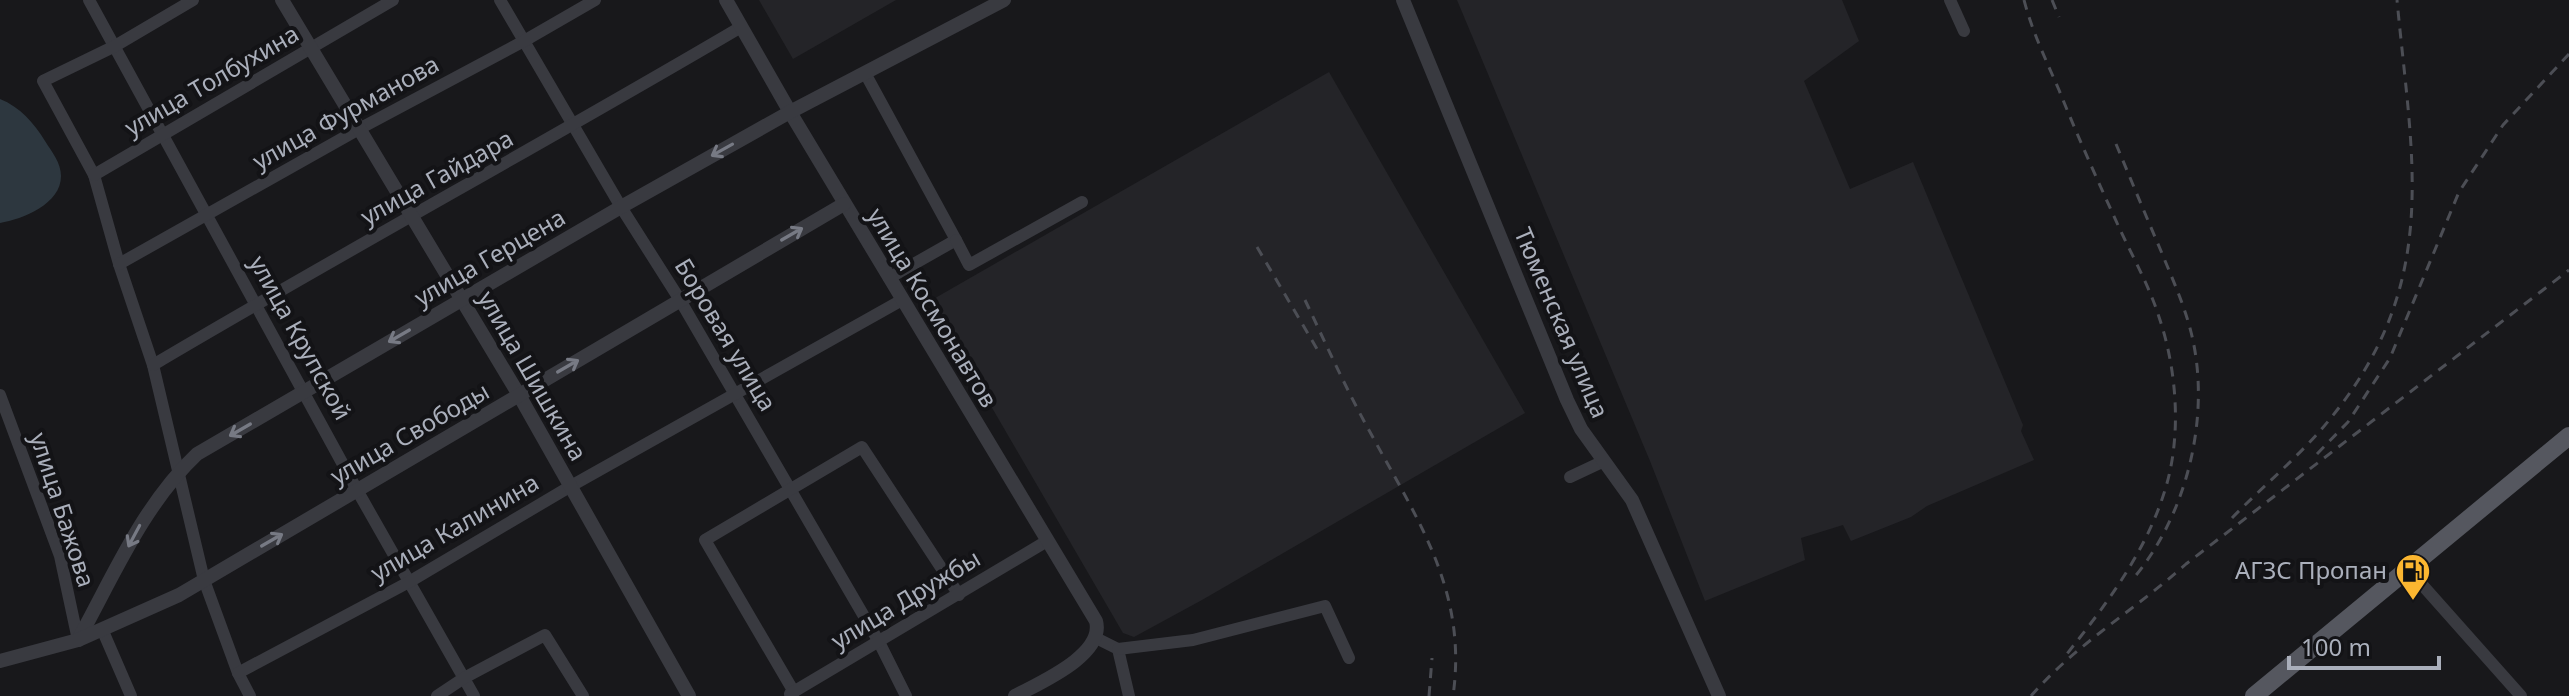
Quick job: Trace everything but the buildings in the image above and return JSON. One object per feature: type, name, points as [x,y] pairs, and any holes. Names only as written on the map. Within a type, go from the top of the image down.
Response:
[{"type":"main road","points":[[2254,696],[2569,436]]},
{"type":"street","name":"улица Крупской","points":[[89,0],[357,490],[474,696]]},
{"type":"street","points":[[193,0],[115,46],[43,81],[94,175],[119,264],[153,365],[204,580],[238,673],[250,696]]},
{"type":"street","name":"улица Шишкина","points":[[282,0],[519,395],[689,696]]},
{"type":"street","name":"улица Толбухина","points":[[94,175],[393,0]]},
{"type":"street","name":"Боровая улица","points":[[500,0],[621,207],[680,300],[879,642],[906,696]]},
{"type":"street","name":"улица Фурманова","points":[[119,264],[595,0]]},
{"type":"street","name":"улица Космонавтов","points":[[726,0],[844,204],[1096,621],[1096,638]]},
{"type":"street","name":"улица Герцена","points":[[78,640],[146,515],[178,472],[197,454],[621,207],[790,112],[1004,0]]},
{"type":"street","name":"Тюменская улица","points":[[1403,0],[1567,400],[1581,429],[1632,500],[1719,696]]},
{"type":"street","points":[[1950,0],[1964,31]]},
{"type":"street","name":"улица Гайдара","points":[[153,365],[741,27]]},
{"type":"street","points":[[865,73],[969,265],[1082,202]]},
{"type":"street","name":"улица Свободы","points":[[78,640],[179,595],[844,204]]},
{"type":"street","points":[[889,278],[956,240]]},
{"type":"street","name":"улица Калинина","points":[[238,673],[409,582],[571,486],[902,300]]},
{"type":"street","name":"улица Бажова","points":[[0,395],[60,556],[78,640]]},
{"type":"street","points":[[791,694],[705,540],[790,489],[862,447],[959,595]]},
{"type":"street","points":[[1570,477],[1604,461]]},
{"type":"street","name":"улица Дружбы","points":[[791,694],[1047,541]]},
{"type":"street","points":[[2409,570],[2521,696]]},
{"type":"street","points":[[1015,696],[1073,662],[1096,638],[1118,649],[1193,640],[1325,606],[1349,658]]},
{"type":"street","points":[[102,629],[131,696]]},
{"type":"street","points":[[437,696],[545,635],[583,696]]},
{"type":"street","points":[[0,661],[78,640]]},
{"type":"street","points":[[1118,649],[1129,696]]},
{"type":"shaded area","points":[[759,0],[896,0],[793,59]]},
{"type":"shaded area","points":[[1457,0],[1842,0],[1859,41],[1804,81],[1850,189],[1913,162],[2023,425],[2021,431],[2034,460],[1851,541],[1843,525],[1801,538],[1805,560],[1705,601],[1650,461]]},
{"type":"shaded area","points":[[1329,72],[1525,413],[1134,637],[1123,633],[930,301]]},
{"type":"shaded area","points":[[0,99],[20,111],[36,128],[56,158],[61,176],[55,195],[48,202],[29,214],[0,223]]},
{"type":"railway","points":[[2024,0],[2080,140],[2155,305],[2170,359],[2175,403],[2174,448],[2157,513],[2123,577],[2066,655]]},
{"type":"railway","points":[[2052,0],[2059,17]]},
{"type":"railway","points":[[2232,518],[2330,419],[2366,368],[2390,318],[2404,269],[2411,218],[2409,114],[2397,0]]},
{"type":"railway","points":[[2317,454],[2348,422],[2390,358],[2459,192],[2503,125],[2569,54]]},
{"type":"railway","points":[[2116,144],[2185,311],[2197,364],[2196,430],[2190,463],[2167,526],[2132,580]]},
{"type":"railway","points":[[1257,247],[1320,354]]},
{"type":"railway","points":[[2031,696],[2067,660],[2186,564],[2569,270]]},
{"type":"railway","points":[[1305,300],[1435,557],[1453,623],[1456,658],[1453,696]]},
{"type":"railway","points":[[1429,696],[1432,658]]},
{"type":"place","name":"АГЗС Пропан","points":[[2413,602]]}]
